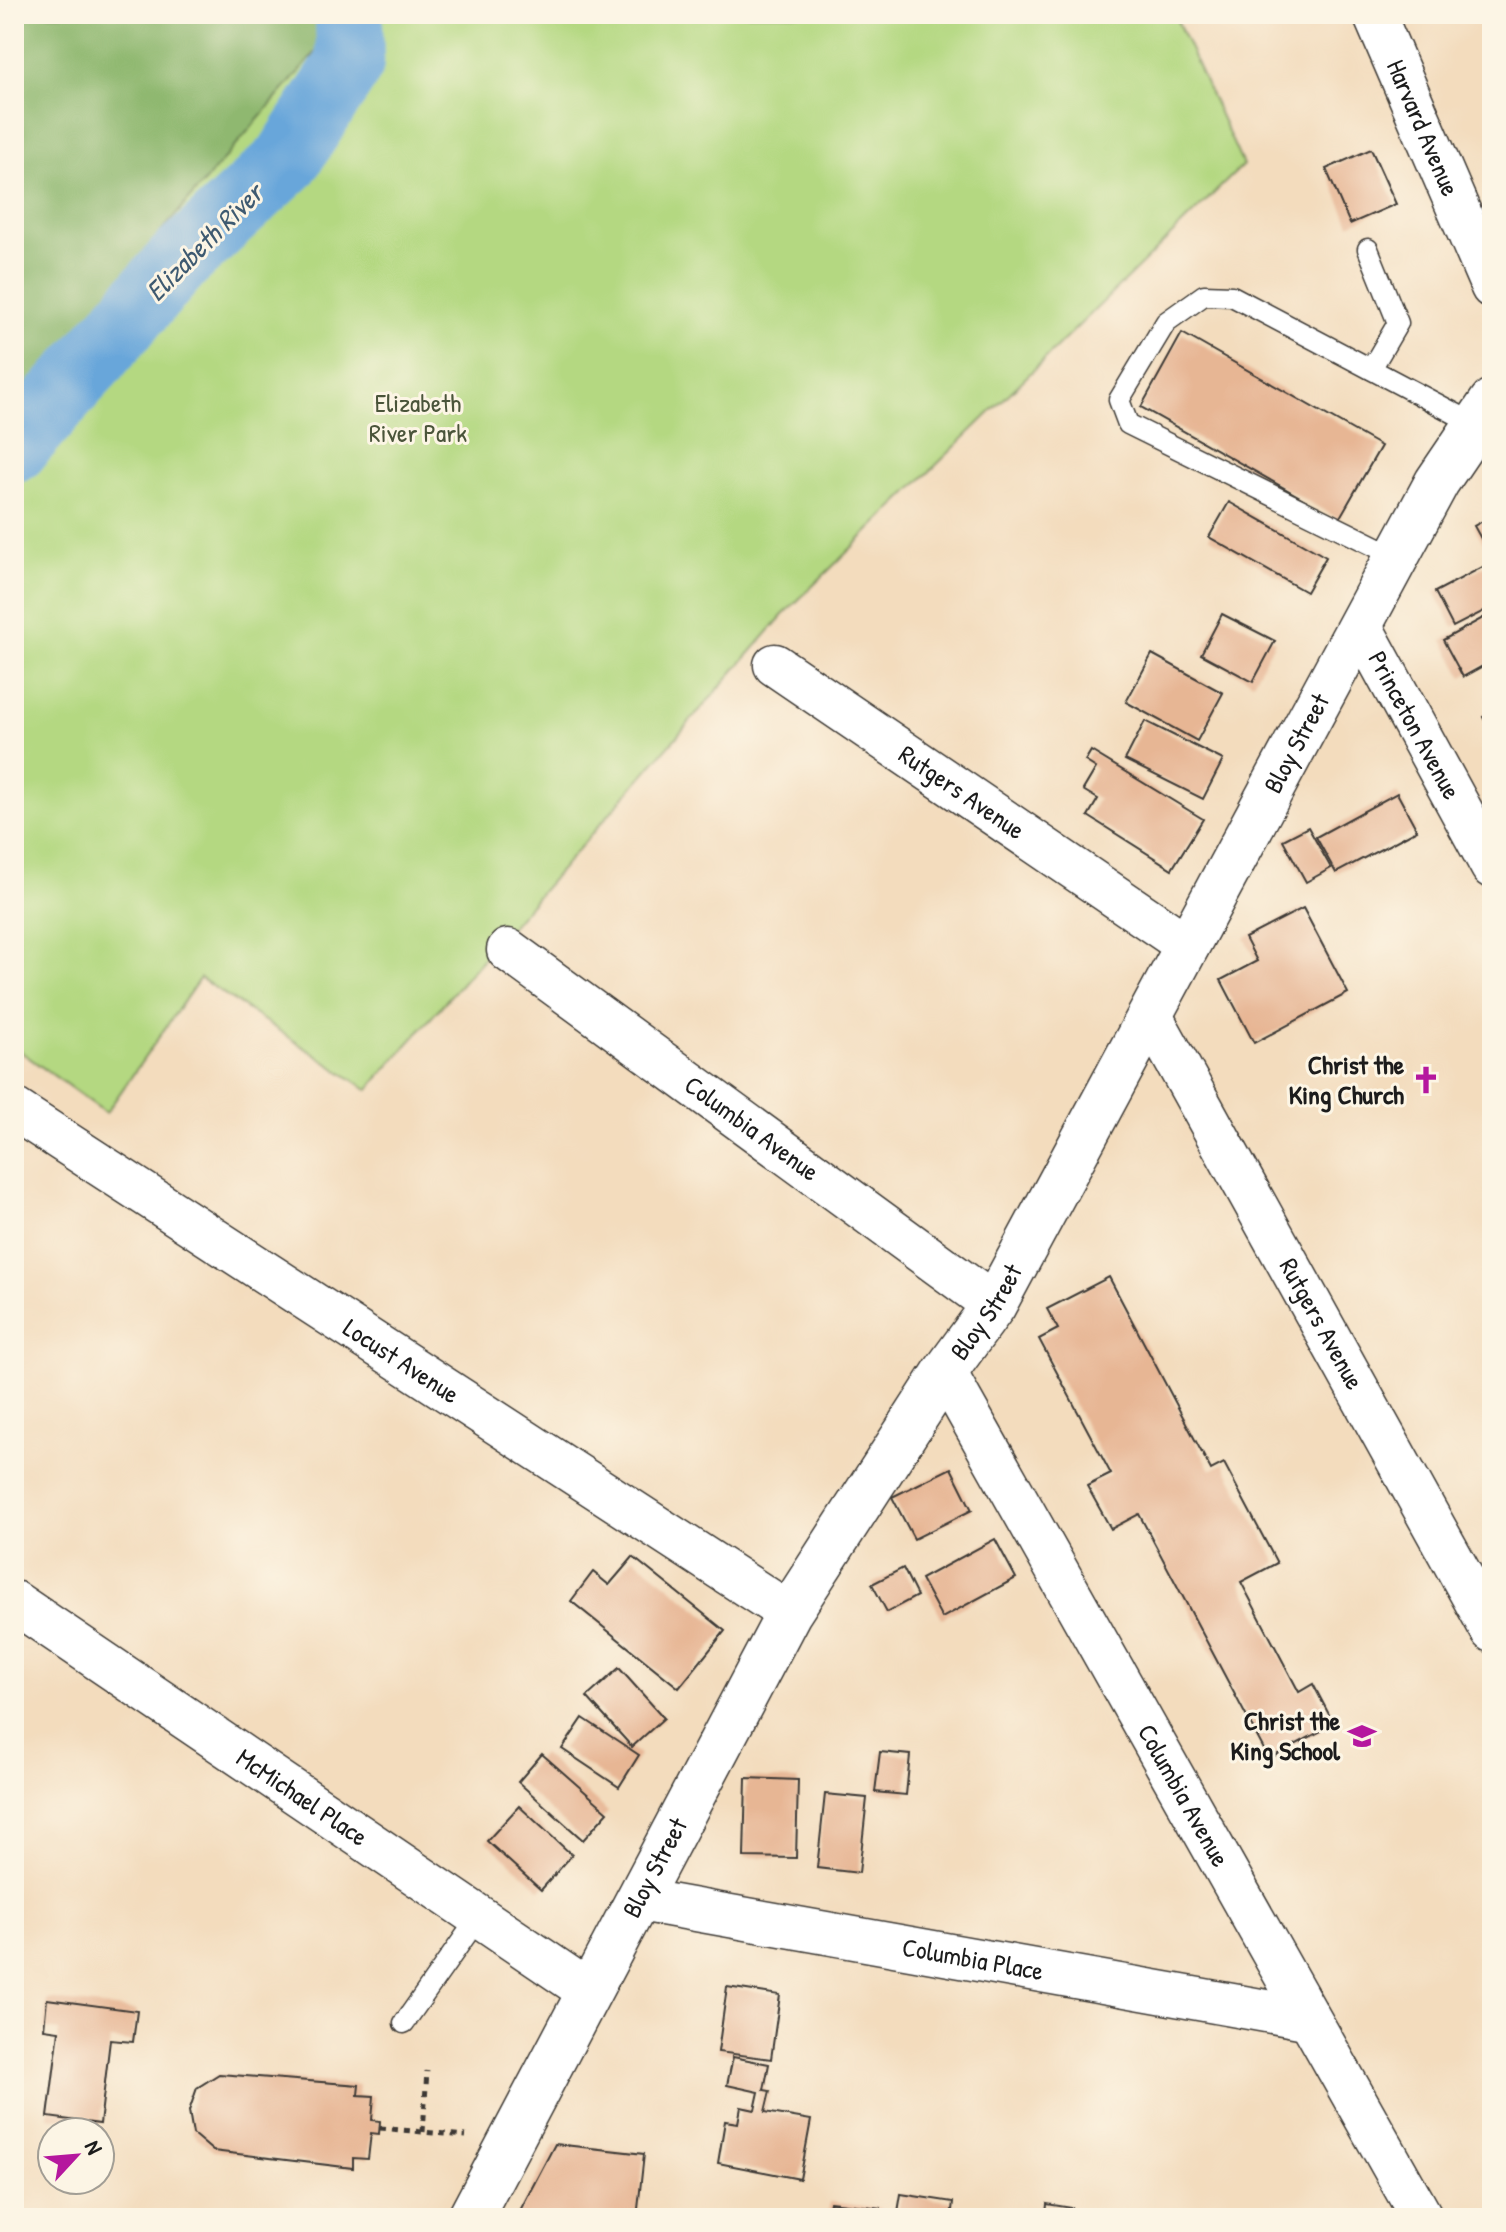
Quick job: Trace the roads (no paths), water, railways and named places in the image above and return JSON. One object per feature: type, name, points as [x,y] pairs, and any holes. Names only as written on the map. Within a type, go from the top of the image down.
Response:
[{"type":"street","name":"Harvard Avenue","points":[[1374,14],[1492,287]]},
{"type":"street","name":"Bloy Street","points":[[470,2218],[789,1613],[945,1372],[994,1305],[1437,482],[1483,412]]},
{"type":"street","name":"Princeton Avenue","points":[[1360,625],[1492,867]]},
{"type":"street","name":"Rutgers Avenue","points":[[775,665],[1188,946]]},
{"type":"street","name":"Columbia Avenue","points":[[508,950],[994,1305]]},
{"type":"street","name":"Rutgers Avenue","points":[[1151,1016],[1492,1631]]},
{"type":"street","name":"Locust Avenue","points":[[14,1109],[789,1613]]},
{"type":"street","name":"Columbia Avenue","points":[[945,1372],[1306,2018],[1422,2218]]},
{"type":"street","name":"McMichael Place","points":[[14,1602],[590,1992]]},
{"type":"street","name":"Columbia Place","points":[[640,1900],[1306,2018]]},
{"type":"lane","points":[[1368,249],[1398,323],[1371,369]]},
{"type":"lane","points":[[1397,557],[1128,424],[1119,400],[1166,322],[1204,295],[1232,296],[1371,369],[1483,412]]},
{"type":"lane","points":[[404,2023],[478,1918]]},
{"type":"waterway","name":"Elizabeth River","points":[[14,449],[179,261],[286,162],[350,63],[349,14]]},
{"type":"place","name":"Christ the King Church","points":[[1426,1080]]},
{"type":"place","name":"Christ the King School","points":[[1362,1736]]},
{"type":"park label","name":"Elizabeth River Park","points":[[418,418]]}]
